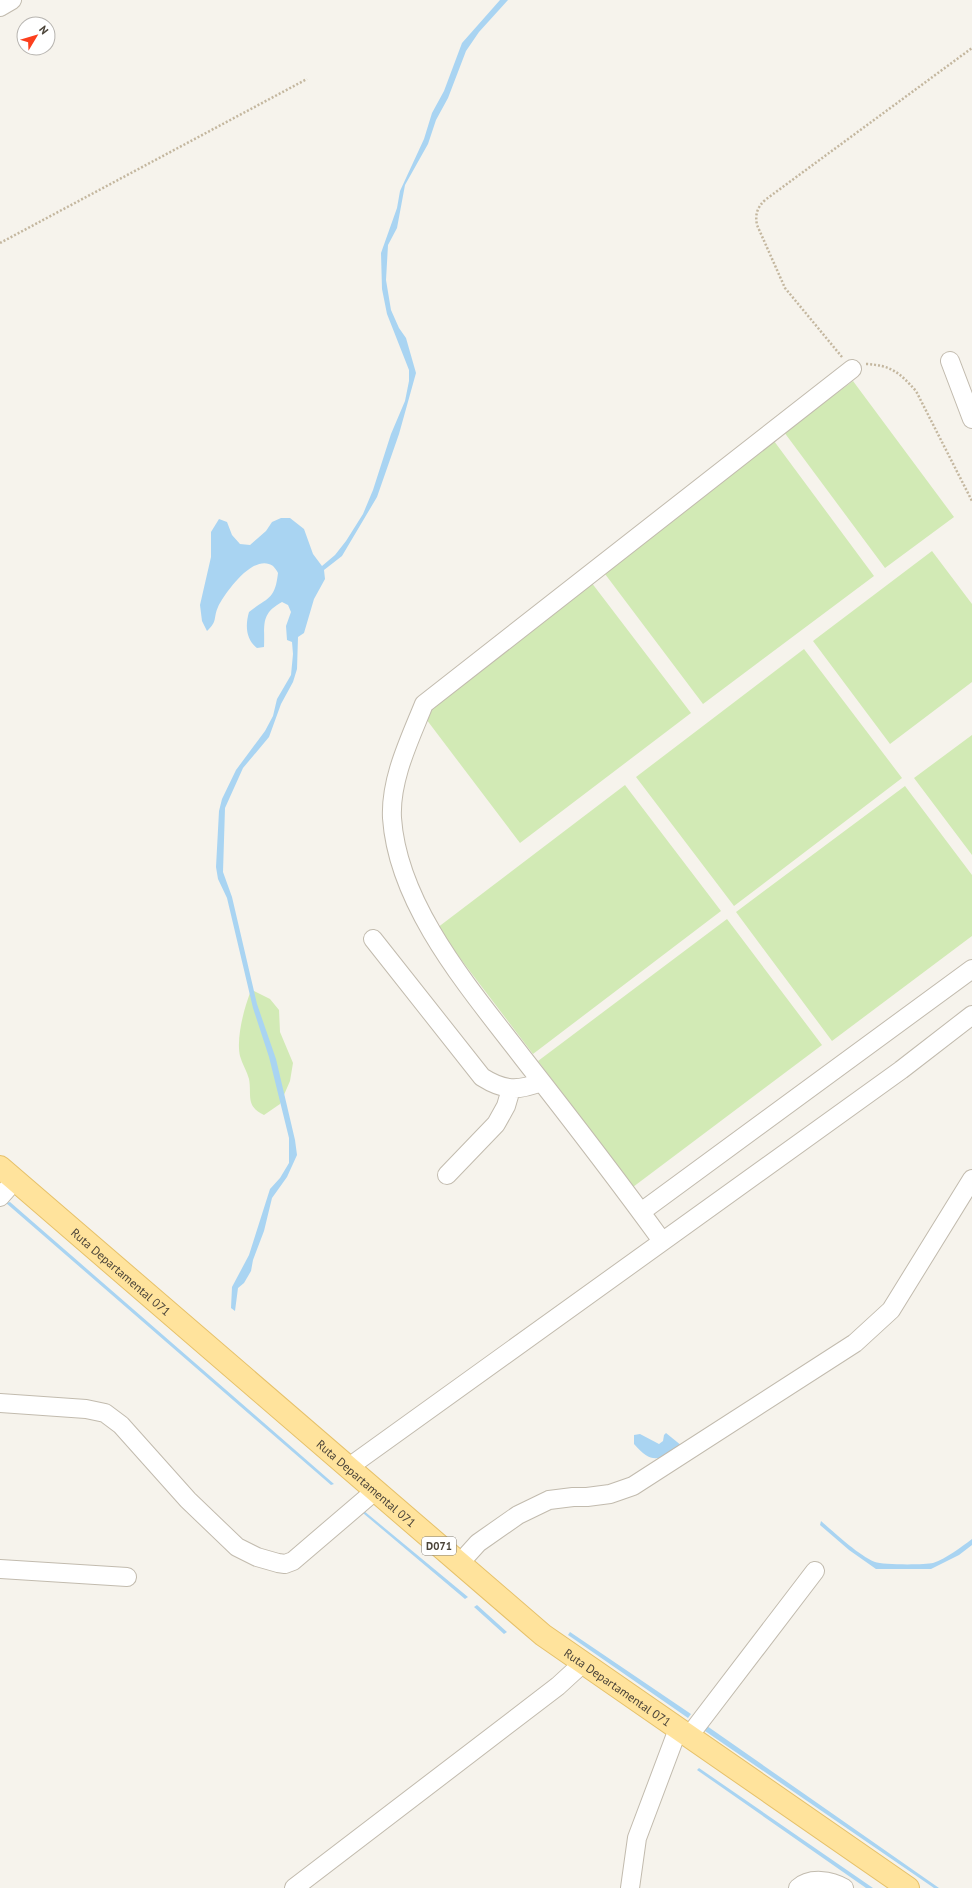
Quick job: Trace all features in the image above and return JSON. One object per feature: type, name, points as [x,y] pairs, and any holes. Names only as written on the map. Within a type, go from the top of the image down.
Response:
[{"type":"main road","name":"Ruta Departamental 071","points":[[8,1174],[543,1635],[582,1664],[684,1732],[908,1888]]},
{"type":"street","points":[[0,7],[12,0]]},
{"type":"street","points":[[950,361],[972,419]]},
{"type":"street","points":[[662,1241],[482,1005],[445,951],[417,906],[401,866],[392,818],[395,788],[403,759],[424,704],[852,369]]},
{"type":"street","points":[[373,939],[482,1077],[495,1086],[511,1089],[527,1087],[541,1082]]},
{"type":"street","points":[[640,1212],[972,969]]},
{"type":"street","points":[[349,1467],[901,1070],[972,1015]]},
{"type":"street","points":[[447,1175],[496,1124],[506,1106],[511,1089]]},
{"type":"street","points":[[0,1197],[8,1174]]},
{"type":"street","points":[[459,1564],[478,1543],[518,1515],[549,1500],[610,1494],[633,1486],[855,1343],[891,1310],[972,1179]]},
{"type":"street","points":[[0,1403],[86,1409],[105,1412],[121,1425],[188,1500],[237,1547],[257,1557],[278,1563],[285,1564],[293,1561],[376,1490]]},
{"type":"street","points":[[0,1570],[127,1577]]},
{"type":"street","points":[[630,1888],[637,1838],[684,1732],[815,1571]]},
{"type":"street","points":[[294,1888],[558,1686],[582,1664]]},
{"type":"street","points":[[798,1888],[802,1884],[822,1880],[835,1882],[844,1888]]},
{"type":"path","points":[[972,48],[765,200],[759,206],[755,215],[757,225],[785,288],[852,369],[865,364],[879,365],[893,369],[904,377],[916,391],[972,501]]},
{"type":"path","points":[[0,243],[307,80]]},
{"type":"green space","points":[[853,381],[954,517],[885,568],[784,432]]},
{"type":"green space","points":[[774,441],[874,576],[703,704],[602,570]]},
{"type":"green space","points":[[932,551],[972,604],[972,682],[890,744],[813,641]]},
{"type":"green space","points":[[588,578],[691,713],[520,843],[417,707]]},
{"type":"green space","points":[[804,649],[902,778],[734,906],[636,777]]},
{"type":"green space","points":[[972,735],[972,855],[914,778]]},
{"type":"green space","points":[[625,785],[721,911],[533,1054],[437,928]]},
{"type":"green space","points":[[905,786],[972,875],[972,936],[832,1041],[736,912]]},
{"type":"green space","points":[[727,919],[822,1045],[633,1187],[538,1061]]},
{"type":"green space","points":[[254,991],[270,999],[279,1010],[280,1032],[293,1063],[290,1081],[280,1104],[264,1115],[254,1108],[250,1100],[249,1079],[240,1056],[239,1049],[240,1032],[245,1007],[250,993]]},
{"type":"water","points":[[500,0],[508,0],[479,32],[466,51],[448,98],[436,120],[428,144],[405,185],[397,228],[388,245],[386,280],[391,310],[399,328],[406,338],[416,373],[399,434],[377,497],[342,556],[324,570],[325,579],[314,599],[304,633],[298,637],[297,669],[293,682],[281,704],[269,737],[243,768],[225,808],[223,872],[232,897],[257,1004],[276,1059],[295,1140],[297,1155],[287,1177],[272,1198],[264,1231],[253,1260],[251,1271],[244,1283],[238,1288],[235,1311],[231,1308],[232,1287],[249,1255],[270,1189],[280,1178],[289,1163],[289,1138],[269,1057],[253,1008],[227,898],[218,879],[216,867],[219,811],[222,799],[236,770],[265,731],[273,716],[277,699],[291,675],[293,654],[292,642],[287,640],[286,626],[291,612],[288,605],[282,602],[270,611],[265,621],[264,647],[257,648],[251,641],[247,632],[249,612],[270,597],[277,582],[277,571],[273,566],[265,563],[249,569],[233,584],[218,607],[214,622],[207,631],[202,621],[200,605],[211,557],[211,532],[219,519],[227,522],[232,535],[240,544],[250,545],[266,531],[272,522],[281,518],[290,518],[304,529],[313,554],[322,566],[335,555],[363,514],[373,490],[391,434],[405,401],[409,381],[409,370],[387,314],[382,289],[381,253],[397,208],[400,191],[424,139],[432,113],[444,91],[462,43]]},
{"type":"water","points":[[10,1202],[334,1484],[331,1485],[6,1203]]},
{"type":"water","points":[[666,1433],[682,1446],[662,1457],[652,1458],[646,1455],[634,1444],[634,1435],[640,1434],[659,1444],[663,1441]]},
{"type":"water","points":[[358,1506],[468,1597],[465,1599],[357,1508]]},
{"type":"water","points":[[821,1521],[854,1549],[868,1559],[879,1563],[933,1563],[948,1556],[972,1539],[972,1545],[959,1555],[931,1569],[876,1569],[849,1550],[820,1525]]},
{"type":"water","points":[[477,1605],[507,1632],[504,1634],[474,1607]]},
{"type":"water","points":[[570,1632],[691,1714],[688,1718],[568,1635]]},
{"type":"water","points":[[707,1726],[939,1888],[934,1888],[705,1731]]},
{"type":"water","points":[[699,1768],[873,1888],[866,1888],[697,1770]]}]
